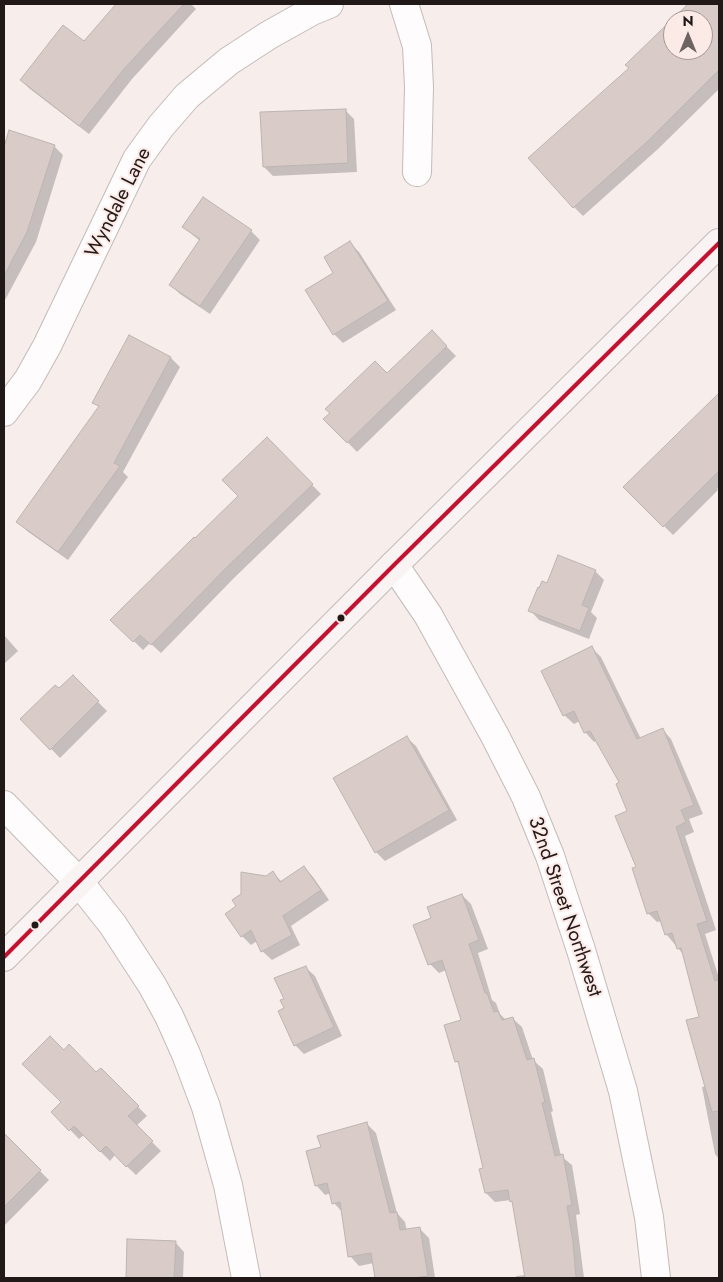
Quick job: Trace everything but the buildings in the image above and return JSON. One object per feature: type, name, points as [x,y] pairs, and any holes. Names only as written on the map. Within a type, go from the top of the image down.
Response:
[{"type":"street","name":"Wyndale Lane","points":[[4,412],[28,380],[48,346],[137,159],[160,126],[187,96],[229,61],[269,35],[312,11],[329,4]]},
{"type":"street","points":[[404,4],[417,46],[419,88],[417,172]]},
{"type":"street","points":[[4,957],[394,565],[715,255]]},
{"type":"street","name":"32nd Street Northwest","points":[[394,565],[428,615],[491,728],[526,798],[550,856],[581,950],[623,1091],[649,1217],[656,1278]]},
{"type":"street","points":[[4,805],[79,882],[113,926],[152,985],[169,1016],[206,1107],[228,1185],[246,1278]]},
{"type":"transit line","points":[[4,957],[394,565],[719,243]]}]
